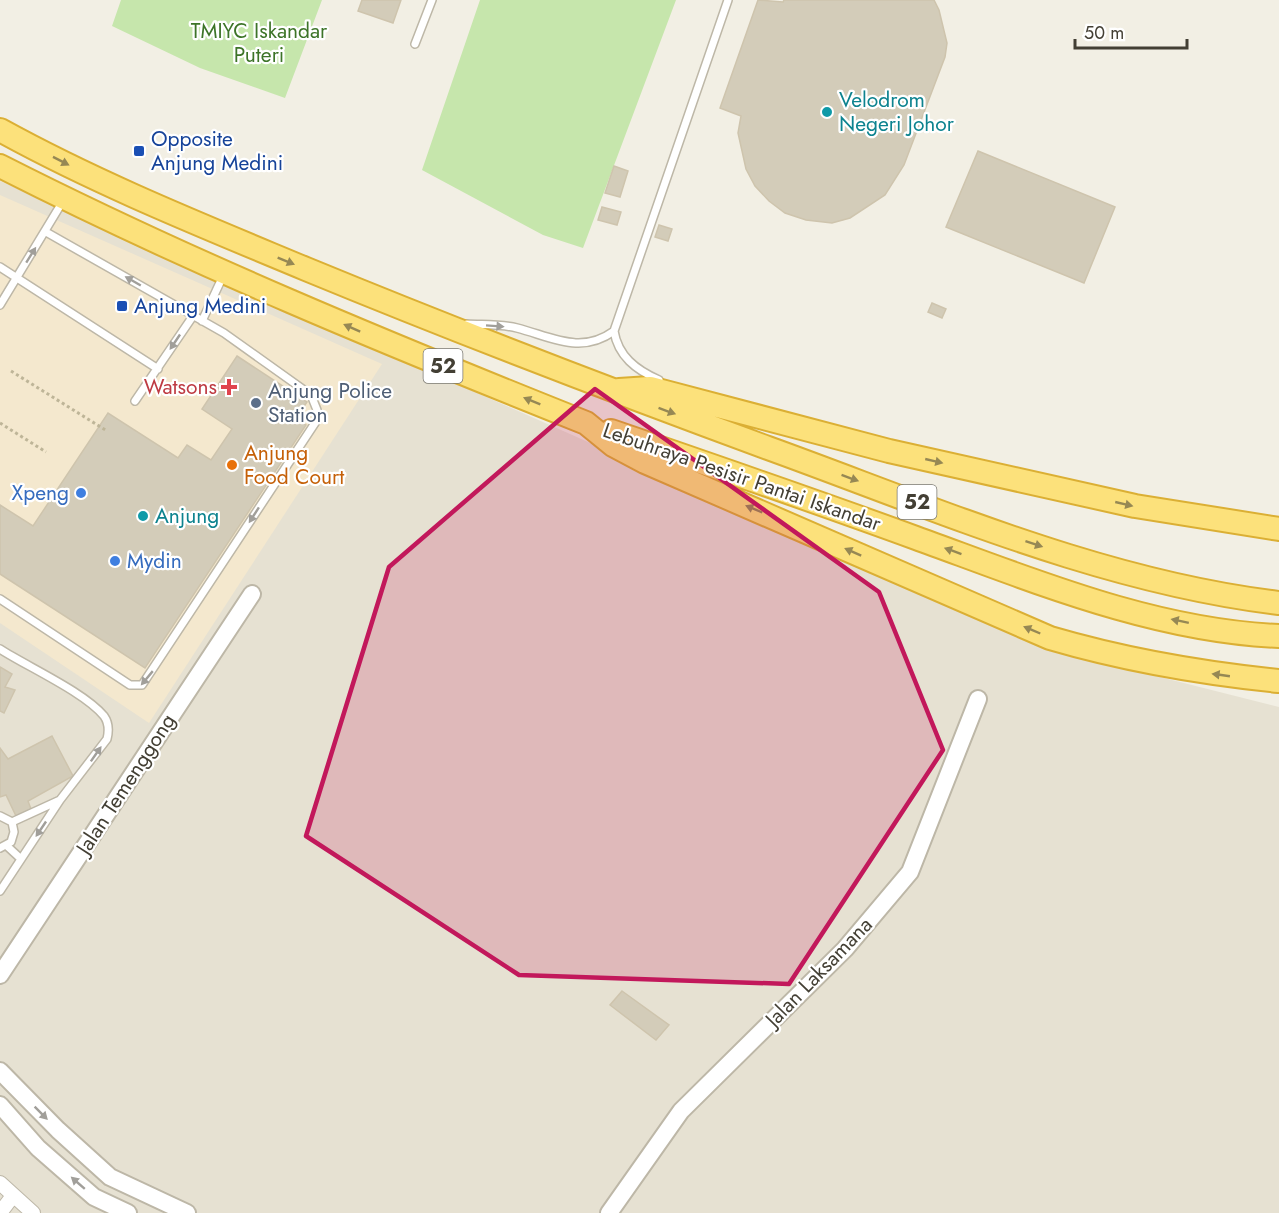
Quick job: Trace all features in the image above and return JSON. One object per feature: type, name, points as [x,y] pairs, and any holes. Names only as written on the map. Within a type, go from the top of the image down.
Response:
[{"type":"highway","name":"52","points":[[0,130],[79,171],[237,240],[612,391]]},
{"type":"highway","name":"52","points":[[0,166],[64,199],[224,274],[586,423]]},
{"type":"highway","points":[[612,391],[650,388],[889,451],[1135,506],[1279,529]]},
{"type":"highway","name":"Lebuhraya Pesisir Pantai Iskandar","points":[[612,391],[1031,544],[1177,586],[1227,597],[1279,603]]},
{"type":"highway","name":"Lebuhraya Pesisir Pantai Iskandar","points":[[586,423],[769,484],[1027,579],[1141,613],[1225,631],[1279,636]]},
{"type":"highway","points":[[586,423],[613,444],[645,462],[1050,638],[1109,655],[1177,669],[1279,681]]},
{"type":"street","name":"Jalan Temenggong","points":[[0,975],[252,594]]},
{"type":"street","name":"Jalan Laksamana","points":[[609,1213],[681,1111],[845,949],[910,872],[978,699]]},
{"type":"street","points":[[0,1071],[58,1130],[110,1177],[187,1213]]},
{"type":"street","points":[[0,1105],[38,1148],[94,1197],[128,1213]]},
{"type":"street","points":[[0,1183],[12,1197],[33,1213]]},
{"type":"street","points":[[0,1213],[12,1197]]},
{"type":"lane","points":[[415,44],[432,0]]},
{"type":"lane","points":[[692,399],[681,389],[636,368],[620,352],[614,331],[728,0]]},
{"type":"lane","points":[[0,305],[64,199]]},
{"type":"lane","points":[[0,599],[130,685],[138,687],[146,682],[316,420],[317,410],[311,395],[224,333],[46,232]]},
{"type":"lane","points":[[0,267],[158,369]]},
{"type":"lane","points":[[202,321],[224,274]]},
{"type":"lane","points":[[135,401],[193,316]]},
{"type":"lane","points":[[436,322],[515,327],[564,343],[578,345],[602,339],[614,331]]},
{"type":"lane","points":[[0,649],[86,702],[107,722],[107,739],[60,800],[0,891]]},
{"type":"lane","points":[[12,822],[60,800]]},
{"type":"lane","points":[[0,816],[12,822]]},
{"type":"lane","points":[[12,822],[13,838],[3,847],[21,859]]},
{"type":"path","points":[[10,371],[107,431]]},
{"type":"path","points":[[0,423],[46,452]]},
{"type":"highlighted area","points":[[595,389],[879,592],[943,750],[789,984],[519,975],[306,836],[389,567]]},
{"type":"shaded area","points":[[0,181],[1061,652],[1279,707],[1279,1213],[0,1213]]},
{"type":"shaded area","points":[[0,195],[382,364],[149,723],[0,623]]},
{"type":"green space","name":"TMIYC Iskandar Puteri","points":[[121,0],[322,0],[285,98],[200,68],[112,26]]},
{"type":"green space","points":[[480,0],[676,0],[583,248],[543,235],[422,170]]},
{"type":"building","points":[[362,0],[401,0],[393,23],[358,11]]},
{"type":"building","name":"Velodrom Negeri Johor","points":[[758,0],[783,2],[784,0],[934,0],[939,10],[947,43],[945,57],[904,165],[885,195],[850,218],[832,223],[806,220],[785,213],[769,201],[755,186],[746,169],[738,133],[741,116],[720,108]]},
{"type":"building","points":[[978,151],[1115,207],[1084,283],[946,227]]},
{"type":"building","points":[[614,166],[628,171],[620,197],[605,193]]},
{"type":"building","points":[[602,207],[621,212],[617,225],[598,220]]},
{"type":"building","points":[[659,225],[672,229],[668,241],[655,237]]},
{"type":"building","points":[[932,303],[946,309],[942,318],[928,312]]},
{"type":"building","name":"Anjung","points":[[237,356],[307,402],[296,418],[306,425],[145,668],[0,574],[0,505],[33,526],[108,413],[178,458],[187,445],[211,460],[232,429],[202,409]]},
{"type":"building","points":[[0,667],[12,674],[5,687],[15,690],[4,713],[0,711]]},
{"type":"building","points":[[52,736],[73,776],[28,801],[31,809],[16,816],[6,795],[0,797],[0,748],[8,759]]},
{"type":"building","points":[[622,991],[669,1025],[656,1040],[610,1005]]},
{"type":"place","name":"Velodrom Negeri Johor","points":[[827,112]]},
{"type":"place","name":"Opposite Anjung Medini","points":[[139,151]]},
{"type":"place","name":"Anjung Medini","points":[[122,306]]},
{"type":"place","name":"Watsons","points":[[229,387]]},
{"type":"place","name":"Anjung Police Station","points":[[256,403]]},
{"type":"place","name":"Anjung Food Court","points":[[232,465]]},
{"type":"place","name":"Xpeng","points":[[81,493]]},
{"type":"place","name":"Anjung","points":[[143,516]]},
{"type":"place","name":"Mydin","points":[[115,561]]}]
